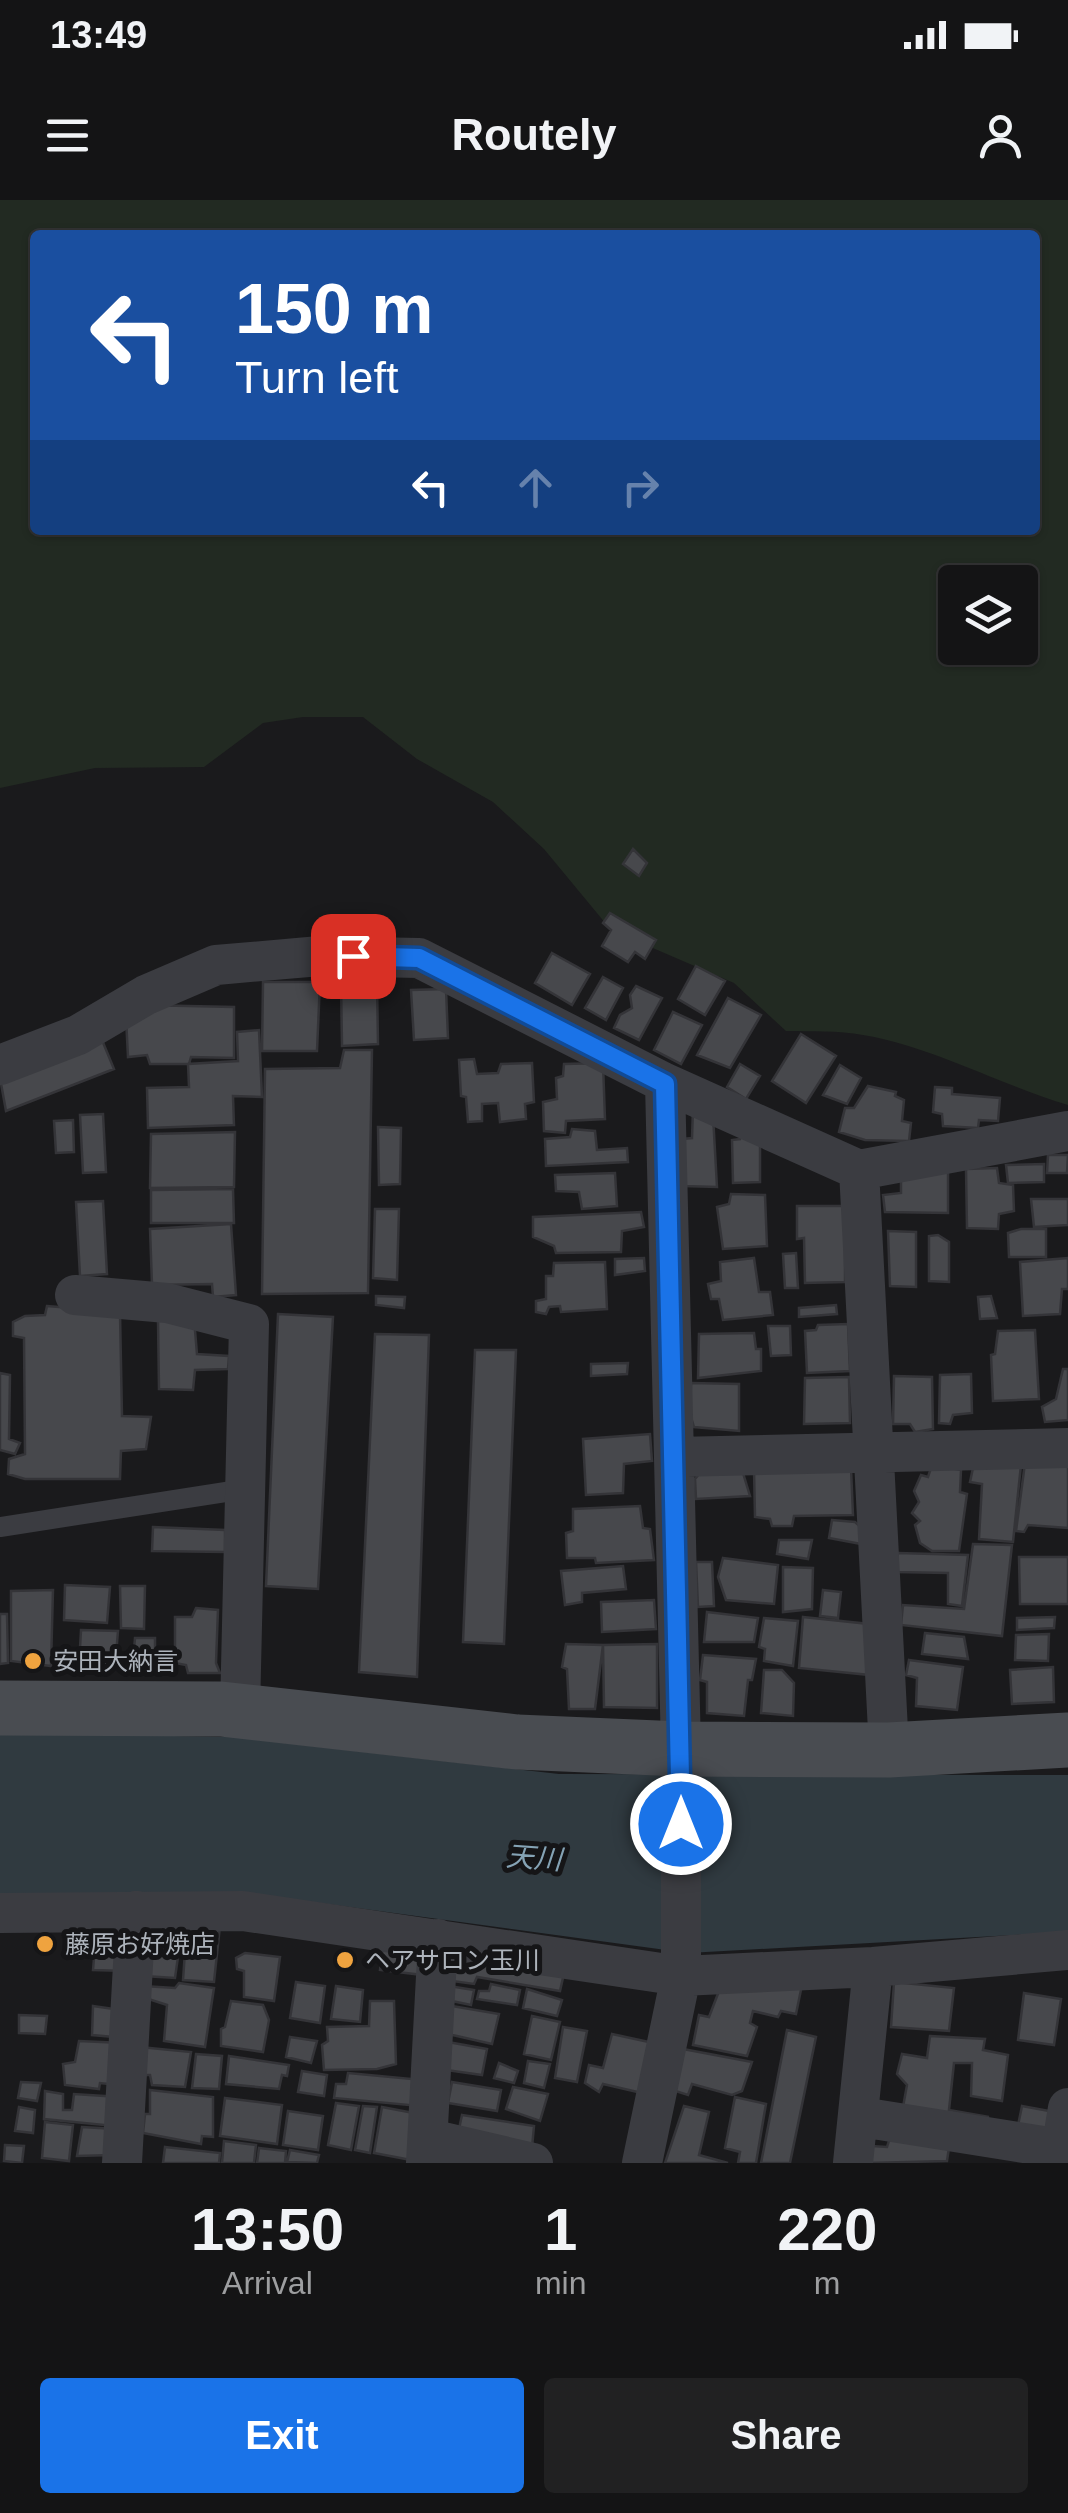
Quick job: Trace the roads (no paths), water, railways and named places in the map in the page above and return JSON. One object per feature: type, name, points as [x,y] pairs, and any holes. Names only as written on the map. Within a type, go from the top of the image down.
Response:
[{"type":"street","points":[[0,1065],[78,1034],[146,995],[216,965],[320,956],[419,958],[665,1084],[859,1170],[1068,1131]]},
{"type":"street","points":[[642,2163],[680,1976],[681,1749],[665,1084]]},
{"type":"street","points":[[859,1170],[889,1750]]},
{"type":"street","points":[[75,1295],[167,1303],[249,1324],[240,1711]]},
{"type":"street","points":[[676,1457],[1068,1448]]},
{"type":"street","points":[[0,1708],[240,1711],[517,1742],[681,1749],[889,1750],[1068,1740]]},
{"type":"street","points":[[122,2163],[136,1911]]},
{"type":"street","points":[[0,1913],[243,1911],[680,1976],[873,1967],[1068,1950]]},
{"type":"street","points":[[438,1939],[428,2151],[532,2163]]},
{"type":"street","points":[[853,2163],[861,2117],[873,1967]]},
{"type":"street","points":[[861,2117],[1063,2155],[1068,2108]]},
{"type":"lane","points":[[0,1527],[245,1488]]},
{"type":"water","name":"天川","points":[[0,1733],[233,1737],[559,1774],[1068,1775],[1068,1932],[688,1953],[239,1892],[0,1895]]},
{"type":"place","name":"安田大納言","points":[[33,1661]]},
{"type":"place","name":"藤原お好焼店","points":[[45,1944]]},
{"type":"place","name":"ヘアサロン玉川","points":[[345,1960]]}]
